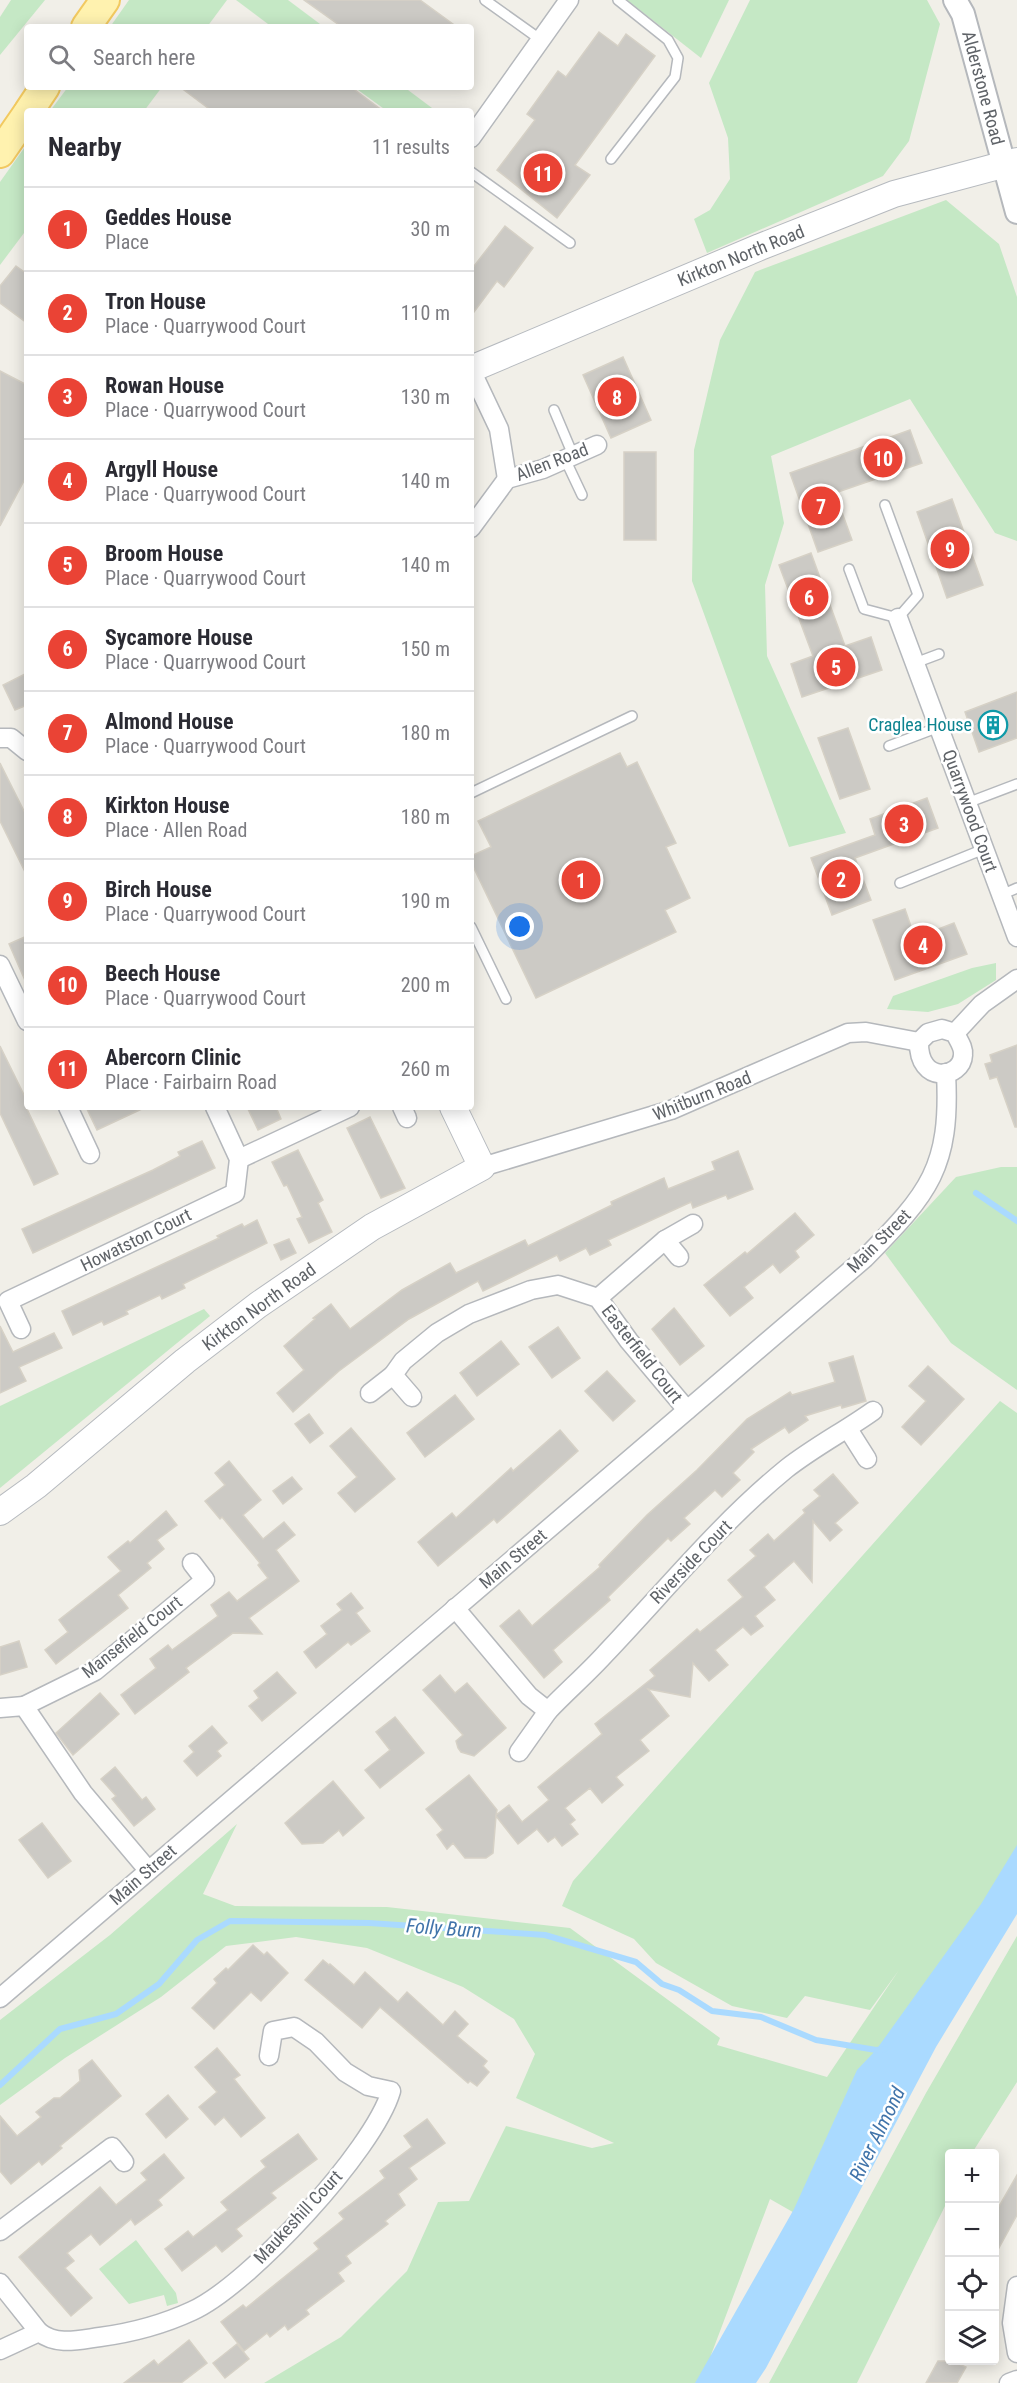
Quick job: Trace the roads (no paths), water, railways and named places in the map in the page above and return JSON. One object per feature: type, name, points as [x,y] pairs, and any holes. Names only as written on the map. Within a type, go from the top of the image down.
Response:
[{"type":"main road","points":[[88,24],[105,0]]},
{"type":"main road","points":[[31,108],[43,90]]},
{"type":"main road","points":[[0,153],[24,118]]},
{"type":"main road","name":"Kirkton North Road","points":[[474,368],[738,256],[894,194],[1011,163]]},
{"type":"main road","points":[[454,1110],[482,1167]]},
{"type":"main road","name":"Kirkton North Road","points":[[0,1512],[36,1486],[184,1361],[258,1305],[372,1227],[482,1167]]},
{"type":"street","points":[[474,134],[569,0]]},
{"type":"street","name":"Alderstone Road","points":[[955,0],[963,14],[1011,163],[1017,212]]},
{"type":"street","name":"Allen Road","points":[[474,375],[499,429],[507,478]]},
{"type":"street","name":"Allen Road","points":[[474,524],[507,478],[543,469],[597,445]]},
{"type":"street","name":"Quarrywood Court","points":[[898,618],[984,849],[1009,891],[1017,937]]},
{"type":"street","points":[[0,738],[10,738],[24,749]]},
{"type":"street","points":[[0,965],[24,1015]]},
{"type":"street","points":[[955,1033],[982,1004],[1017,979]]},
{"type":"street","points":[[942,1029],[955,1033],[963,1056],[956,1069],[946,1073],[932,1073],[923,1065],[919,1054],[919,1042],[928,1033],[942,1029]]},
{"type":"street","name":"Whitburn Road","points":[[482,1167],[671,1110],[848,1034],[866,1032],[919,1042]]},
{"type":"street","name":"Main Street","points":[[0,1998],[865,1258],[907,1215],[931,1178],[942,1146],[947,1107],[946,1073]]},
{"type":"street","points":[[69,1110],[90,1154]]},
{"type":"street","points":[[216,1110],[239,1160],[344,1110]]},
{"type":"street","name":"Howatston Court","points":[[21,1329],[4,1293],[235,1193],[239,1160]]},
{"type":"street","name":"Easterfield Court","points":[[598,1298],[665,1240],[693,1224]]},
{"type":"street","points":[[665,1240],[679,1257]]},
{"type":"street","name":"Easterfield Court","points":[[370,1393],[393,1375],[403,1361],[437,1333],[469,1314],[503,1299],[531,1290],[558,1285],[598,1298],[629,1341],[687,1410]]},
{"type":"street","points":[[393,1375],[412,1397]]},
{"type":"street","name":"Riverside Court","points":[[519,1752],[548,1711],[606,1654],[665,1587],[735,1515],[786,1469],[873,1410]]},
{"type":"street","points":[[848,1429],[867,1460]]},
{"type":"street","name":"Mansefield Court","points":[[0,1708],[24,1706],[95,1671],[212,1574],[192,1563]]},
{"type":"street","points":[[455,1608],[529,1696],[548,1711]]},
{"type":"street","points":[[24,1706],[83,1793],[148,1870]]},
{"type":"street","name":"Maukeshill Court","points":[[39,2332],[49,2339],[73,2341],[109,2336],[156,2324],[193,2311],[215,2298],[279,2243],[318,2200],[364,2142],[396,2085],[368,2086],[345,2072],[316,2042],[294,2027],[273,2031],[269,2056]]},
{"type":"street","points":[[0,2231],[112,2147],[124,2162]]},
{"type":"street","points":[[0,2283],[39,2332],[0,2350]]},
{"type":"street","points":[[1017,2286],[1012,2323],[1017,2353]]},
{"type":"street","points":[[1009,2383],[1017,2380]]},
{"type":"lane","points":[[485,0],[541,40]]},
{"type":"lane","points":[[611,159],[675,77],[678,58],[668,40],[618,0]]},
{"type":"lane","points":[[474,174],[570,243]]},
{"type":"lane","points":[[554,410],[582,495]]},
{"type":"lane","points":[[849,569],[864,609],[898,618],[918,595],[885,505]]},
{"type":"lane","points":[[915,663],[939,654]]},
{"type":"lane","points":[[474,792],[632,716]]},
{"type":"lane","points":[[889,746],[939,727]]},
{"type":"lane","points":[[967,803],[1017,784]]},
{"type":"lane","points":[[900,883],[984,849]]},
{"type":"lane","points":[[474,933],[506,999]]},
{"type":"water","name":"River Almond","points":[[1017,1845],[1017,1914],[936,2047],[766,2368],[756,2383],[695,2383],[794,2209],[857,2070],[876,2050],[981,1904]]},
{"type":"waterway","points":[[976,1193],[1017,1221]]},
{"type":"waterway","name":"Folly Burn","points":[[0,2085],[60,2029],[116,2014],[159,1984],[197,1940],[230,1921],[369,1923],[545,1935],[636,1962],[662,1984],[679,1990],[712,2011],[761,2017],[816,2040],[876,2050],[885,2049]]},
{"type":"place","name":"Abercorn Clinic","points":[[543,173]]},
{"type":"place","name":"Kirkton House","points":[[617,397]]},
{"type":"place","name":"Beech House","points":[[883,458]]},
{"type":"place","name":"Almond House","points":[[821,506]]},
{"type":"place","name":"Birch House","points":[[950,549]]},
{"type":"place","name":"Sycamore House","points":[[809,597]]},
{"type":"place","name":"Broom House","points":[[836,667]]},
{"type":"place","name":"Craglea House","points":[[993,725]]},
{"type":"place","name":"Rowan House","points":[[904,824]]},
{"type":"place","name":"Tron House","points":[[841,879]]},
{"type":"place","name":"Geddes House","points":[[581,880]]},
{"type":"place","name":"Argyll House","points":[[923,945]]}]
